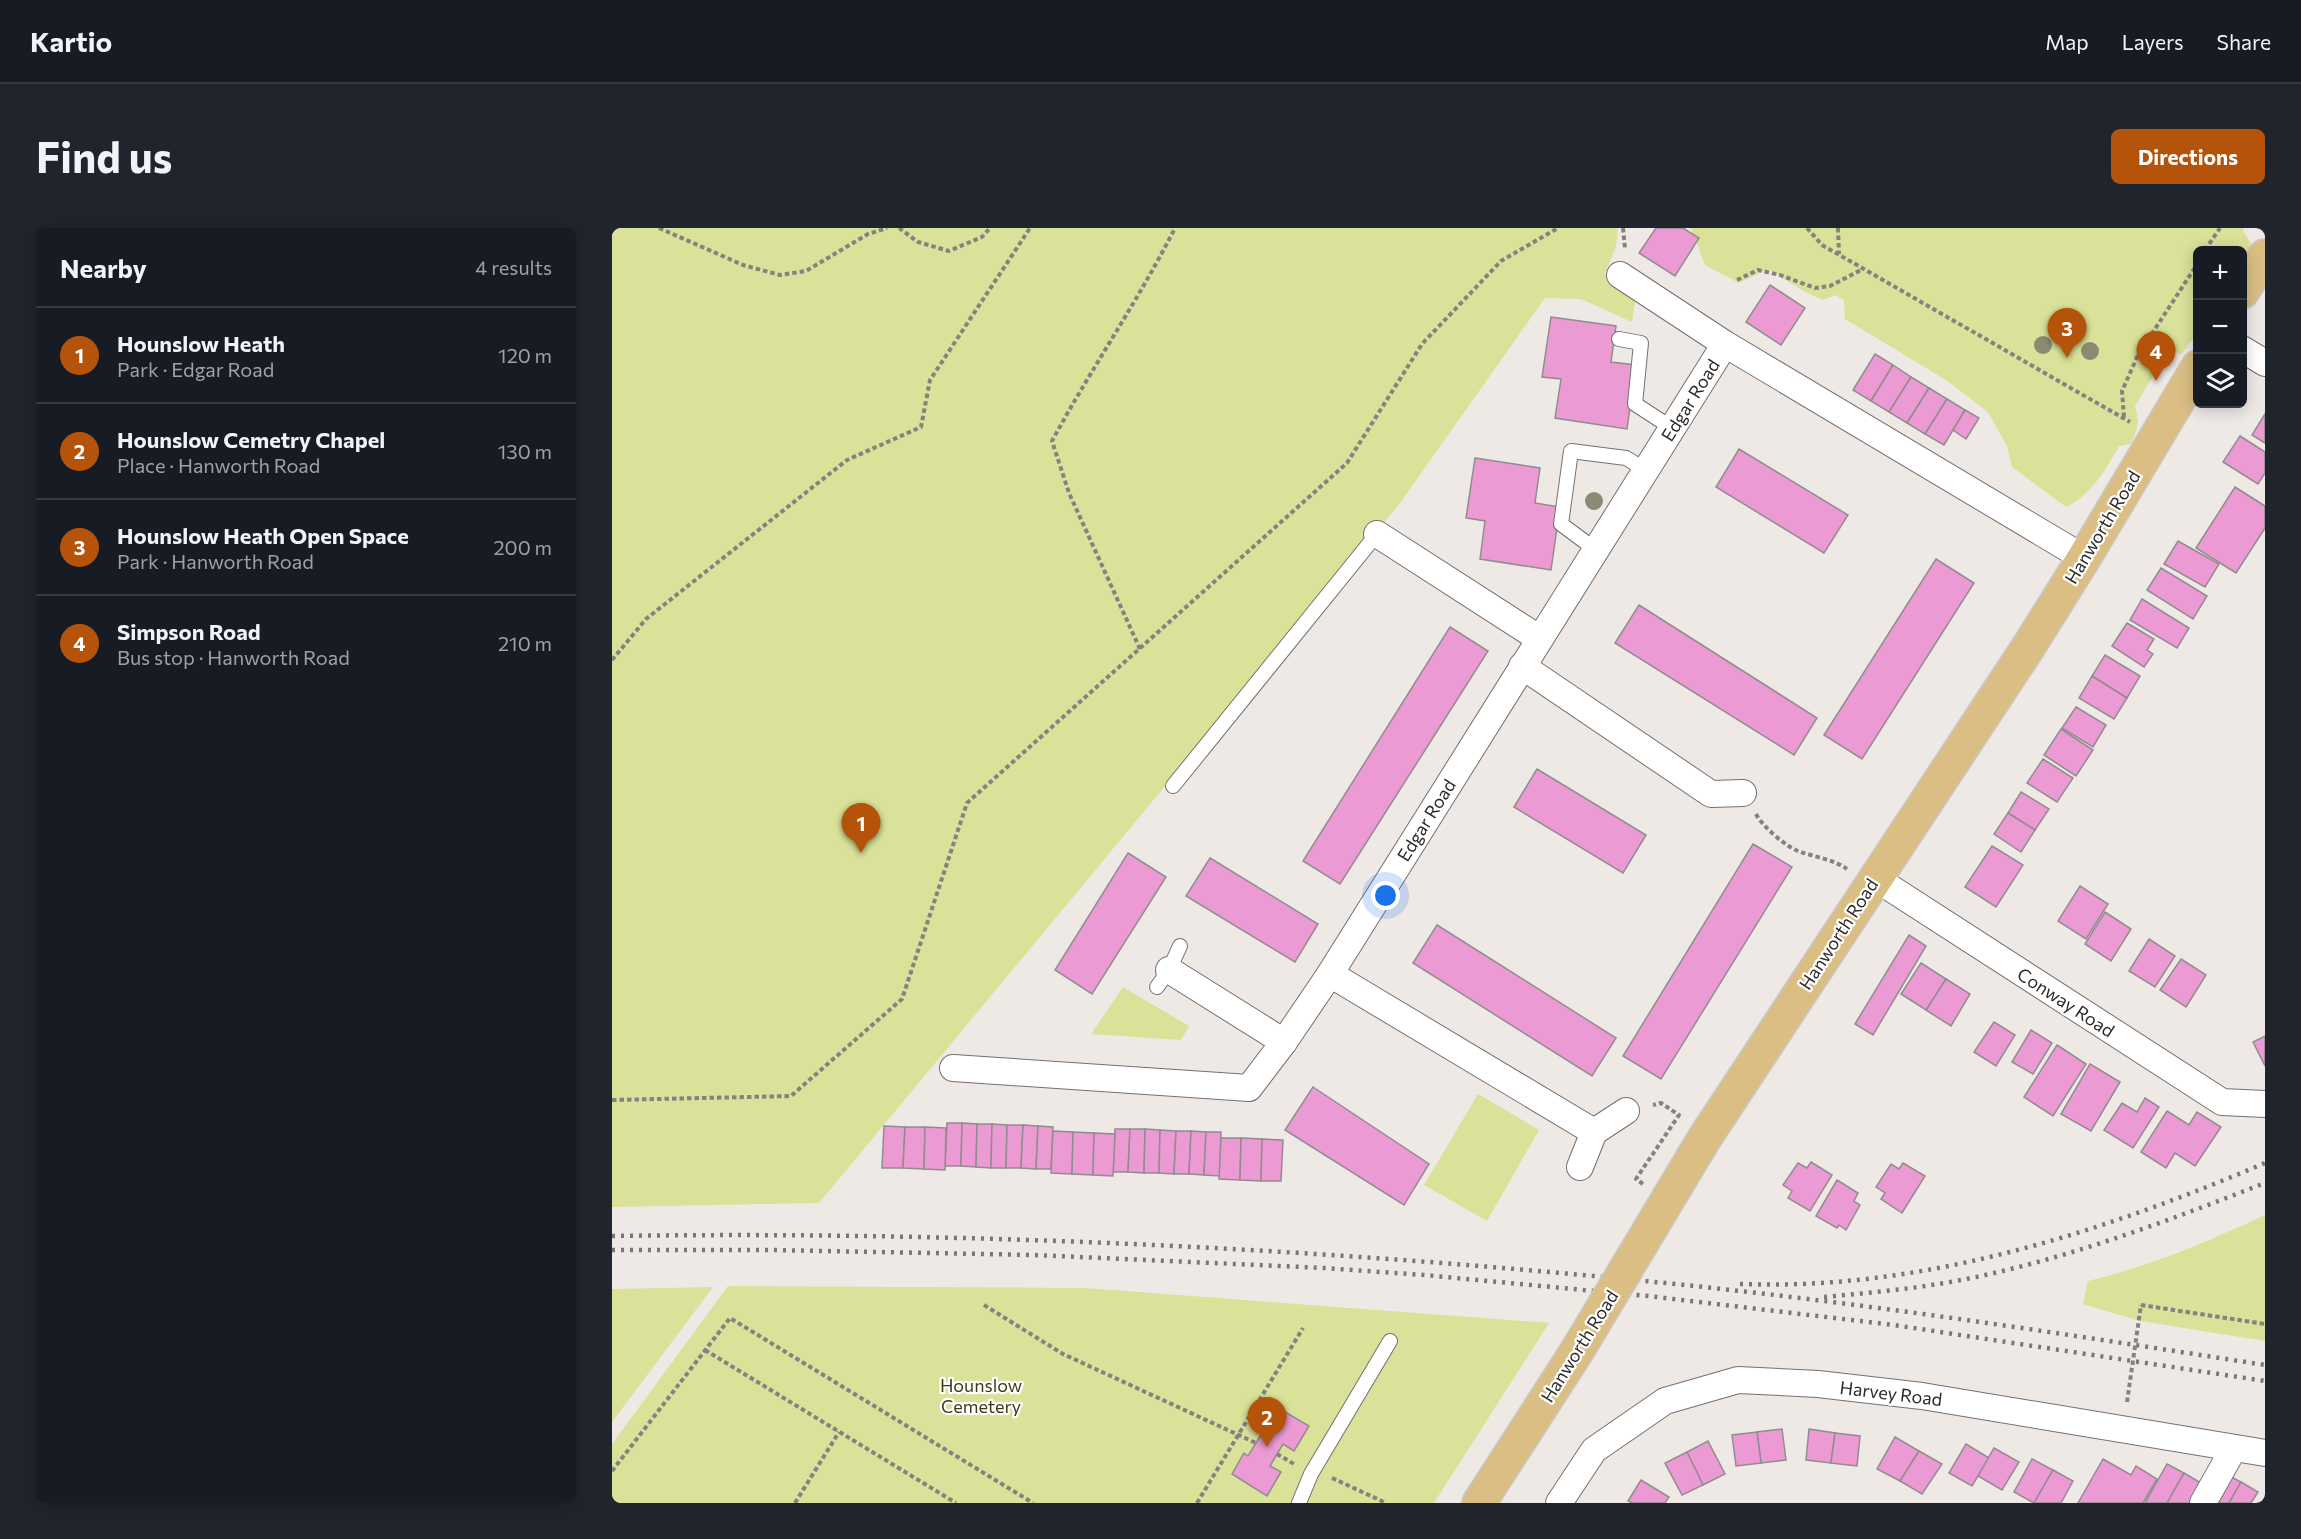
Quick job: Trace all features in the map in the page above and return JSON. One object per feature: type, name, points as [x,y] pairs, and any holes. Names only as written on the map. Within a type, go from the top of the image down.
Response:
[{"type":"main road","points":[[2247,284],[2265,256]]},
{"type":"main road","name":"Hanworth Road","points":[[1479,1503],[1577,1351],[1704,1139],[2029,646],[2193,375]]},
{"type":"street","points":[[1620,275],[1725,344],[2084,558]]},
{"type":"street","name":"Edgar Road","points":[[953,1068],[1249,1088],[1284,1042],[1330,974],[1725,344]]},
{"type":"street","points":[[2247,352],[2265,363]]},
{"type":"street","points":[[1377,534],[1540,639]]},
{"type":"street","points":[[1522,666],[1711,794],[1743,793]]},
{"type":"street","name":"Conway Road","points":[[1872,882],[2222,1102],[2265,1104]]},
{"type":"street","points":[[1330,974],[1594,1132]]},
{"type":"street","points":[[1163,979],[1284,1042]]},
{"type":"street","points":[[1580,1167],[1594,1132],[1626,1111]]},
{"type":"street","name":"Harvey Road","points":[[1559,1503],[1594,1450],[1665,1401],[1738,1380],[1818,1384],[1922,1396],[2265,1453]]},
{"type":"street","points":[[2203,1503],[2234,1448]]},
{"type":"lane","points":[[1619,339],[1641,343],[1635,405],[1672,428]]},
{"type":"lane","points":[[1596,550],[1561,524],[1571,451],[1626,458],[1646,470]]},
{"type":"lane","points":[[1173,786],[1377,534]]},
{"type":"lane","points":[[1163,979],[1180,946]]},
{"type":"lane","points":[[1299,1503],[1314,1469],[1390,1341]]},
{"type":"path","points":[[658,228],[743,265],[780,275],[806,271],[868,234],[887,228]]},
{"type":"path","points":[[899,228],[918,242],[948,251],[982,237],[990,228]]},
{"type":"path","points":[[612,660],[646,619],[847,460],[921,427],[930,380],[1030,228]]},
{"type":"path","points":[[1140,649],[1069,493],[1052,441],[1084,382],[1155,267],[1175,228]]},
{"type":"path","points":[[612,1100],[791,1096],[902,999],[967,803],[1347,463],[1422,344],[1501,261],[1558,228]]},
{"type":"path","points":[[1807,228],[1822,245],[2157,436]]},
{"type":"path","points":[[1838,228],[1839,254]]},
{"type":"path","points":[[2208,246],[2220,228]]},
{"type":"path","points":[[1737,280],[1758,270],[1780,274],[1815,288],[1830,286],[1863,268]]},
{"type":"path","points":[[2124,418],[2122,391],[2138,355],[2193,271]]},
{"type":"path","points":[[1743,793],[1761,823],[1795,850],[1840,864],[1872,882]]},
{"type":"path","points":[[1626,1111],[1661,1103],[1679,1115],[1636,1179],[1644,1185],[1650,1177]]},
{"type":"path","points":[[984,1305],[1063,1354],[1256,1443]]},
{"type":"path","points":[[2127,1402],[2141,1305],[2265,1324]]},
{"type":"path","points":[[612,1471],[730,1318],[1033,1503]]},
{"type":"path","points":[[1197,1503],[1303,1328]]},
{"type":"path","points":[[705,1350],[956,1503]]},
{"type":"path","points":[[795,1503],[839,1432]]},
{"type":"path","points":[[1314,1469],[1386,1503]]},
{"type":"green space","points":[[612,228],[1618,228],[1616,247],[1605,273],[1636,293],[1632,322],[1581,299],[1545,298],[1400,503],[819,1203],[612,1207]]},
{"type":"green space","points":[[1691,228],[2244,228],[2243,231],[2251,243],[2247,256],[2247,246],[2193,246],[2193,338],[2181,355],[2169,349],[2135,406],[2137,426],[2130,444],[2119,446],[2091,489],[2066,507],[2012,467],[2007,446],[1988,412],[1946,380],[1845,319],[1844,300],[1835,295],[1823,300],[1805,292],[1768,269],[1739,283],[1705,265]]},
{"type":"green space","points":[[1123,987],[1189,1026],[1181,1040],[1091,1034]]},
{"type":"green space","points":[[1478,1094],[1539,1130],[1487,1221],[1424,1185]]},
{"type":"green space","points":[[2265,1215],[2265,1341],[2140,1321],[2083,1304],[2088,1281],[2135,1268],[2178,1252]]},
{"type":"green space","name":"Hounslow Cemetery","points":[[728,1286],[1085,1288],[1549,1323],[1434,1503],[612,1503],[612,1444]]},
{"type":"green space","points":[[713,1287],[612,1422],[612,1289]]},
{"type":"building","points":[[1656,228],[1683,228],[1699,238],[1675,276],[1639,253]]},
{"type":"building","points":[[1770,285],[1805,308],[1781,345],[1746,322]]},
{"type":"building","points":[[1551,317],[1616,326],[1611,362],[1636,365],[1627,429],[1555,418],[1561,379],[1542,377]]},
{"type":"building","points":[[1875,354],[1893,365],[1871,401],[1853,390]]},
{"type":"building","points":[[1893,365],[1911,377],[1889,412],[1871,401]]},
{"type":"building","points":[[1911,377],[1929,388],[1907,423],[1889,412]]},
{"type":"building","points":[[1929,388],[1947,399],[1925,434],[1907,423]]},
{"type":"building","points":[[1947,399],[1965,410],[1944,445],[1925,434]]},
{"type":"building","points":[[1965,410],[1979,418],[1966,439],[1953,430]]},
{"type":"building","points":[[2265,414],[2265,443],[2252,435]]},
{"type":"building","points":[[2240,436],[2265,452],[2265,473],[2258,484],[2223,462]]},
{"type":"building","points":[[1739,449],[1848,515],[1824,553],[1716,487]]},
{"type":"building","points":[[1475,458],[1540,468],[1535,503],[1560,507],[1551,570],[1480,559],[1485,521],[1466,518]]},
{"type":"building","points":[[2235,487],[2265,506],[2265,528],[2236,573],[2196,548]]},
{"type":"building","points":[[2178,541],[2219,564],[2205,587],[2164,564]]},
{"type":"building","points":[[1936,559],[1974,583],[1862,759],[1824,735]]},
{"type":"building","points":[[2161,568],[2207,596],[2193,619],[2147,590]]},
{"type":"building","points":[[2142,599],[2189,628],[2177,648],[2130,620]]},
{"type":"building","points":[[1639,605],[1817,718],[1794,755],[1615,643]]},
{"type":"building","points":[[2127,623],[2154,639],[2147,650],[2153,654],[2144,667],[2112,646]]},
{"type":"building","points":[[1450,627],[1488,651],[1340,884],[1303,861]]},
{"type":"building","points":[[2105,655],[2140,676],[2127,698],[2092,676]]},
{"type":"building","points":[[2092,676],[2127,698],[2114,719],[2079,698]]},
{"type":"building","points":[[2076,707],[2106,725],[2093,747],[2062,728]]},
{"type":"building","points":[[2061,729],[2093,750],[2076,776],[2044,755]]},
{"type":"building","points":[[2043,759],[2073,778],[2057,802],[2027,783]]},
{"type":"building","points":[[1537,769],[1646,835],[1623,873],[1514,807]]},
{"type":"building","points":[[2021,792],[2049,809],[2035,830],[2008,813]]},
{"type":"building","points":[[2008,813],[2035,830],[2021,852],[1994,834]]},
{"type":"building","points":[[1753,844],[1792,867],[1661,1079],[1623,1056]]},
{"type":"building","points":[[1992,846],[2023,865],[1996,907],[1965,887]]},
{"type":"building","points":[[1128,853],[1166,877],[1092,994],[1055,970]]},
{"type":"building","points":[[1210,858],[1318,924],[1295,962],[1186,896]]},
{"type":"building","points":[[2080,886],[2108,904],[2086,939],[2058,921]]},
{"type":"building","points":[[2105,912],[2131,929],[2111,961],[2085,944]]},
{"type":"building","points":[[1437,925],[1616,1038],[1592,1076],[1413,963]]},
{"type":"building","points":[[1909,935],[1926,946],[1873,1035],[1855,1024]]},
{"type":"building","points":[[2149,939],[2175,956],[2155,987],[2129,971]]},
{"type":"building","points":[[2181,959],[2206,975],[2186,1007],[2160,990]]},
{"type":"building","points":[[1921,963],[1946,979],[1926,1010],[1901,994]]},
{"type":"building","points":[[1946,979],[1970,994],[1951,1026],[1926,1010]]},
{"type":"building","points":[[1994,1022],[2015,1035],[1996,1066],[1974,1052]]},
{"type":"building","points":[[2031,1030],[2052,1043],[2033,1074],[2012,1062]]},
{"type":"building","points":[[2265,1036],[2265,1066],[2253,1042]]},
{"type":"building","points":[[2057,1045],[2086,1064],[2053,1116],[2024,1097]]},
{"type":"building","points":[[2090,1064],[2120,1082],[2091,1131],[2061,1114]]},
{"type":"building","points":[[1313,1087],[1429,1164],[1404,1205],[1285,1130]]},
{"type":"building","points":[[2145,1098],[2159,1107],[2133,1148],[2104,1130],[2122,1103],[2137,1112]]},
{"type":"building","points":[[2167,1111],[2189,1125],[2197,1112],[2221,1127],[2195,1166],[2175,1153],[2166,1168],[2141,1152]]},
{"type":"building","points":[[947,1123],[962,1123],[961,1166],[945,1166]]},
{"type":"building","points":[[962,1123],[977,1124],[976,1167],[961,1166]]},
{"type":"building","points":[[977,1124],[992,1124],[991,1168],[976,1167]]},
{"type":"building","points":[[992,1124],[1007,1125],[1006,1168],[991,1168]]},
{"type":"building","points":[[1007,1125],[1023,1125],[1021,1168],[1006,1168]]},
{"type":"building","points":[[1023,1125],[1038,1126],[1036,1169],[1021,1168]]},
{"type":"building","points":[[884,1126],[905,1127],[903,1168],[882,1168]]},
{"type":"building","points":[[1038,1126],[1053,1127],[1051,1169],[1036,1169]]},
{"type":"building","points":[[905,1127],[925,1127],[924,1169],[903,1168]]},
{"type":"building","points":[[925,1127],[946,1128],[945,1170],[924,1169]]},
{"type":"building","points":[[1115,1129],[1130,1129],[1128,1172],[1113,1172]]},
{"type":"building","points":[[1130,1129],[1145,1129],[1144,1173],[1128,1172]]},
{"type":"building","points":[[1145,1129],[1160,1130],[1159,1173],[1144,1173]]},
{"type":"building","points":[[1160,1130],[1176,1131],[1174,1174],[1159,1173]]},
{"type":"building","points":[[1053,1131],[1073,1132],[1072,1174],[1051,1173]]},
{"type":"building","points":[[1176,1131],[1191,1131],[1189,1174],[1174,1174]]},
{"type":"building","points":[[1191,1131],[1206,1132],[1204,1175],[1189,1174]]},
{"type":"building","points":[[1073,1132],[1094,1133],[1093,1175],[1072,1174]]},
{"type":"building","points":[[1206,1132],[1221,1132],[1220,1176],[1204,1175]]},
{"type":"building","points":[[1094,1133],[1115,1134],[1113,1176],[1093,1175]]},
{"type":"building","points":[[1221,1138],[1241,1138],[1240,1180],[1219,1179]]},
{"type":"building","points":[[1241,1138],[1262,1139],[1261,1181],[1240,1180]]},
{"type":"building","points":[[1262,1139],[1283,1140],[1281,1181],[1261,1181]]},
{"type":"building","points":[[1811,1162],[1832,1175],[1810,1211],[1788,1198],[1792,1191],[1783,1185],[1798,1163],[1807,1168]]},
{"type":"building","points":[[1903,1163],[1925,1176],[1902,1213],[1881,1199],[1885,1193],[1876,1187],[1891,1164],[1899,1169]]},
{"type":"building","points":[[1837,1180],[1858,1193],[1854,1201],[1860,1205],[1846,1230],[1839,1225],[1837,1228],[1816,1216]]},
{"type":"building","points":[[1273,1405],[1309,1426],[1294,1451],[1283,1444],[1270,1466],[1281,1472],[1267,1496],[1232,1474],[1244,1453],[1248,1456],[1264,1430],[1259,1427]]},
{"type":"building","points":[[1782,1429],[1786,1460],[1761,1463],[1757,1432]]},
{"type":"building","points":[[1809,1429],[1835,1433],[1831,1463],[1806,1460]]},
{"type":"building","points":[[1757,1432],[1761,1463],[1736,1466],[1732,1435]]},
{"type":"building","points":[[1835,1433],[1860,1436],[1857,1466],[1831,1463]]},
{"type":"building","points":[[1895,1437],[1919,1451],[1900,1481],[1877,1469]]},
{"type":"building","points":[[1708,1441],[1725,1474],[1703,1485],[1687,1452]]},
{"type":"building","points":[[1966,1444],[1989,1458],[1972,1486],[1949,1473]]},
{"type":"building","points":[[1994,1448],[2019,1462],[2002,1490],[1978,1476]]},
{"type":"building","points":[[1919,1451],[1942,1464],[1922,1494],[1900,1481]]},
{"type":"building","points":[[1687,1452],[1703,1485],[1682,1495],[1665,1463]]},
{"type":"building","points":[[2032,1459],[2053,1470],[2034,1503],[2014,1492]]},
{"type":"building","points":[[2103,1459],[2131,1475],[2136,1466],[2157,1479],[2143,1503],[2078,1503]]},
{"type":"building","points":[[2167,1464],[2184,1473],[2167,1503],[2145,1503]]},
{"type":"building","points":[[2053,1470],[2073,1481],[2061,1503],[2034,1503]]},
{"type":"building","points":[[2184,1473],[2201,1483],[2190,1503],[2167,1503]]},
{"type":"building","points":[[2224,1473],[2241,1482],[2229,1503],[2207,1503]]},
{"type":"building","points":[[1641,1480],[1669,1497],[1665,1503],[1628,1501]]},
{"type":"building","points":[[2241,1482],[2258,1492],[2251,1503],[2229,1503]]},
{"type":"railway","points":[[1740,1284],[1808,1284],[1875,1278],[1942,1267],[2008,1252],[2074,1234],[2139,1212],[2265,1163]]},
{"type":"railway","points":[[1824,1297],[1940,1284],[2035,1263],[2151,1226],[2265,1183]]},
{"type":"railway","points":[[612,1236],[871,1236],[1000,1239],[1258,1251],[1516,1269],[1800,1298],[2265,1365]]},
{"type":"railway","points":[[612,1250],[771,1250],[1035,1255],[1324,1268],[1424,1275],[1648,1296],[1894,1325],[2265,1381]]},
{"type":"place","name":"Hounslow Heath Open Space","points":[[2067,358]]},
{"type":"place","name":"Simpson Road","points":[[2156,381]]},
{"type":"place","name":"Hounslow Heath","points":[[861,853]]},
{"type":"place","name":"Hounslow Cemetry Chapel","points":[[1267,1447]]}]
